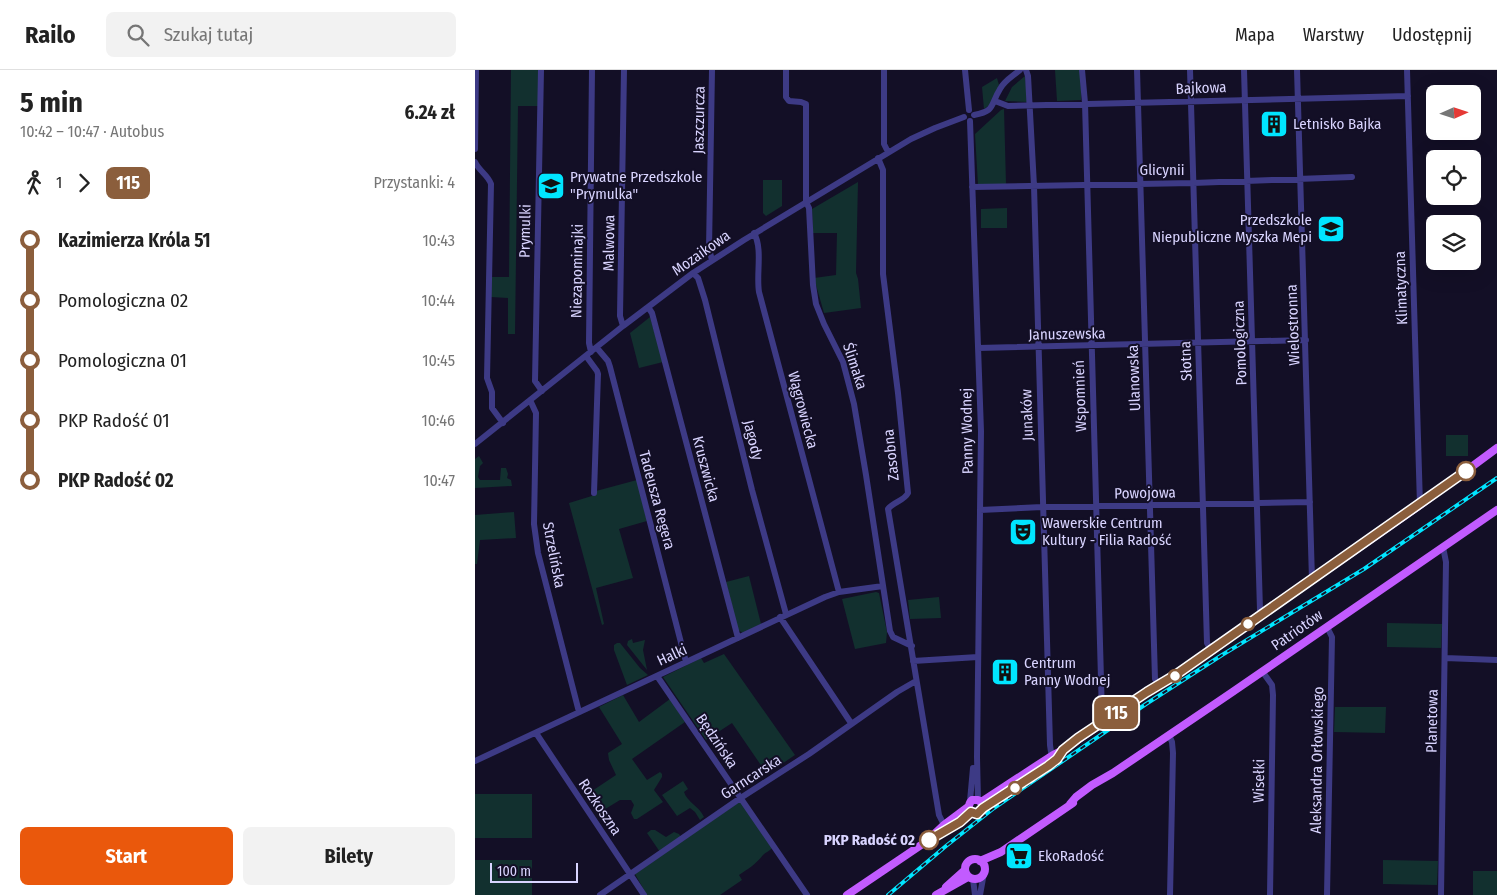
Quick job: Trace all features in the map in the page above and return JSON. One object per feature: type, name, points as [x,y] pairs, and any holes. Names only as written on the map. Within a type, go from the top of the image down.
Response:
[{"type":"main road","points":[[933,837],[944,825],[1055,757],[1105,720],[1177,674],[1496,452]]},
{"type":"main road","name":"Patriotów","points":[[980,861],[1001,852],[1070,804],[1091,792],[1113,773],[1497,510]]},
{"type":"main road","points":[[847,895],[933,837],[960,822],[975,805]]},
{"type":"main road","name":"Patriotów","points":[[984,871],[1001,852]]},
{"type":"main road","points":[[939,893],[969,875],[980,878],[984,871],[980,861],[969,861],[966,864],[969,875]]},
{"type":"street","points":[[475,149],[476,70]]},
{"type":"street","name":"Prymulki","points":[[541,70],[535,381],[542,391]]},
{"type":"street","name":"Niezapominajki","points":[[591,352],[589,341],[592,70]]},
{"type":"street","name":"Malwowa","points":[[623,326],[620,316],[624,70]]},
{"type":"street","name":"Jaszczurcza","points":[[712,70],[709,249],[713,260]]},
{"type":"street","name":"Ślimaka","points":[[786,70],[785,97],[789,101],[806,104],[806,202],[809,208],[813,285],[822,318],[843,362],[853,404],[891,635],[911,646]]},
{"type":"street","points":[[884,70],[884,144],[888,152]]},
{"type":"street","name":"Panny Wodnej","points":[[965,70],[971,116],[981,431],[977,789],[975,805]]},
{"type":"street","points":[[971,116],[987,112],[995,101],[1000,89],[1020,70]]},
{"type":"street","name":"Junaków","points":[[1026,70],[1028,76],[1034,186],[1050,745],[1055,757]]},
{"type":"street","name":"Wspomnień","points":[[1082,70],[1085,103],[1102,715],[1105,720]]},
{"type":"street","name":"Ulanowska","points":[[1137,70],[1155,679],[1159,685]]},
{"type":"street","name":"Słotna","points":[[1190,70],[1207,643],[1211,650]]},
{"type":"street","name":"Pomologiczna","points":[[1244,70],[1260,610],[1262,615]]},
{"type":"street","name":"Wielostronna","points":[[1297,70],[1312,580]]},
{"type":"street","name":"Klimatyczna","points":[[1407,70],[1420,505]]},
{"type":"street","name":"Bajkowa","points":[[995,101],[1008,106],[1408,96]]},
{"type":"street","name":"Mozaikowa","points":[[475,444],[623,326],[693,273],[754,233],[888,152],[935,128],[964,117],[965,112],[971,116]]},
{"type":"street","name":"Zasobna","points":[[878,158],[883,170],[883,274],[908,494],[888,509],[939,815],[944,825]]},
{"type":"street","points":[[475,162],[480,170],[489,178],[491,184],[487,378],[492,392],[492,408],[503,423]]},
{"type":"street","name":"Glicynii","points":[[972,187],[1248,181],[1352,176]]},
{"type":"street","name":"Wągrowiecka","points":[[754,233],[759,244],[757,270],[759,292],[839,592]]},
{"type":"street","name":"Jagody","points":[[693,273],[698,278],[705,300],[783,616],[851,723]]},
{"type":"street","name":"Kruszwicka","points":[[648,307],[653,313],[737,638]]},
{"type":"street","name":"Januszewska","points":[[978,348],[1306,340]]},
{"type":"street","points":[[591,352],[598,374],[594,493]]},
{"type":"street","name":"Tadeusza Regera","points":[[591,352],[608,361],[610,367],[686,662]]},
{"type":"street","name":"Strzelińska","points":[[531,400],[536,412],[535,536],[579,712]]},
{"type":"street","name":"Powojowa","points":[[981,510],[1310,502]]},
{"type":"street","name":"Planetowa","points":[[1441,895],[1446,562],[1443,547]]},
{"type":"street","name":"Halki","points":[[475,761],[783,616],[839,592],[883,586]]},
{"type":"street","name":"Aleksandra Orłowskiego","points":[[1327,627],[1331,637],[1327,895]]},
{"type":"street","points":[[913,661],[978,657]]},
{"type":"street","points":[[1445,658],[1497,660]]},
{"type":"street","name":"Wisełki","points":[[1263,671],[1272,689],[1270,895]]},
{"type":"street","name":"Będzińska","points":[[657,676],[807,895]]},
{"type":"street","name":"Garncarska","points":[[600,895],[851,723],[916,681]]},
{"type":"street","name":"Rozkoszna","points":[[535,733],[644,895]]},
{"type":"street","points":[[1169,736],[1172,742],[1173,753],[1170,895]]},
{"type":"street","points":[[981,895],[984,871]]},
{"type":"street","points":[[969,875],[975,895]]},
{"type":"green space","points":[[511,70],[538,70],[538,106],[518,106],[515,334],[508,334],[508,298],[491,297],[491,277],[509,277]]},
{"type":"green space","points":[[1055,70],[1081,70],[1081,100],[1057,101]]},
{"type":"green space","points":[[1025,76],[1028,102],[1005,101],[1012,87]]},
{"type":"green space","points":[[997,78],[999,85],[991,104],[984,109],[982,87]]},
{"type":"green space","points":[[1004,109],[1006,184],[978,185],[975,134]]},
{"type":"green space","points":[[763,180],[782,180],[782,206],[766,216],[763,213]]},
{"type":"green space","points":[[858,182],[856,273],[861,308],[824,313],[814,278],[836,275],[837,233],[813,233],[812,209]]},
{"type":"green space","points":[[1007,208],[1007,228],[981,228],[981,209]]},
{"type":"green space","points":[[650,317],[663,362],[639,368],[630,333]]},
{"type":"green space","points":[[1446,435],[1468,435],[1468,456],[1446,456]]},
{"type":"green space","points":[[479,456],[483,463],[480,466],[478,477],[480,480],[500,480],[501,468],[506,468],[507,478],[511,480],[512,486],[475,488],[475,459]]},
{"type":"green space","points":[[637,480],[647,521],[619,529],[633,578],[596,588],[604,624],[602,625],[569,503],[595,495],[596,491]]},
{"type":"green space","points":[[514,512],[516,538],[480,540],[477,564],[475,564],[475,515]]},
{"type":"green space","points":[[749,576],[761,624],[743,633],[738,630],[726,582]]},
{"type":"green space","points":[[879,593],[887,632],[886,643],[855,649],[842,599]]},
{"type":"green space","points":[[939,597],[941,618],[910,619],[908,600]]},
{"type":"green space","points":[[1387,623],[1442,624],[1441,648],[1387,647]]},
{"type":"green space","points":[[632,639],[633,643],[645,640],[643,650],[647,670],[627,645],[628,641]]},
{"type":"green space","points":[[620,643],[648,675],[627,685],[614,650],[614,645]]},
{"type":"green space","points":[[724,654],[795,755],[767,774],[732,723],[706,740],[663,677],[701,658],[704,663]]},
{"type":"green space","points":[[623,695],[639,722],[670,699],[685,722],[632,759],[647,780],[660,772],[662,774],[654,790],[663,802],[637,819],[634,819],[631,813],[634,805],[631,800],[620,800],[602,811],[589,793],[616,775],[608,753],[622,744],[599,707]]},
{"type":"green space","points":[[1335,707],[1386,707],[1385,733],[1334,732]]},
{"type":"green space","points":[[683,781],[688,789],[684,792],[704,817],[700,820],[690,808],[677,816],[662,795]]},
{"type":"green space","points":[[475,794],[532,794],[532,838],[475,838]]},
{"type":"green space","points":[[739,802],[742,803],[773,847],[755,864],[739,875],[742,880],[720,895],[647,895],[635,874]]},
{"type":"green space","points":[[655,830],[666,837],[674,832],[681,837],[660,852],[647,833]]},
{"type":"green space","points":[[475,860],[532,860],[532,895],[475,895]]},
{"type":"green space","points":[[1383,860],[1438,861],[1437,885],[1383,884]]},
{"type":"green space","points":[[1473,871],[1497,871],[1497,895],[1473,895]]},
{"type":"railway","points":[[888,895],[994,808],[1146,704],[1222,655],[1364,569],[1497,478]]},
{"type":"bus line","name":"115","points":[[929,840],[960,822],[971,812],[977,814],[981,812],[983,808],[1048,766],[1078,738],[1147,692],[1172,678],[1466,471]]},
{"type":"place","name":"Letnisko Bajka","points":[[1274,124]]},
{"type":"place","name":"Prywatne Przedszkole \"Prymulka\"","points":[[551,186]]},
{"type":"place","name":"Przedszkole Niepubliczne Myszka Mepi","points":[[1331,229]]},
{"type":"place","name":"Wawerskie Centrum Kultury - Filia Radość","points":[[1023,532]]},
{"type":"place","name":"Centrum Panny Wodnej","points":[[1005,672]]},
{"type":"place","name":"PKP Radość 02","points":[[929,840]]},
{"type":"place","name":"EkoRadość","points":[[1019,856]]}]
